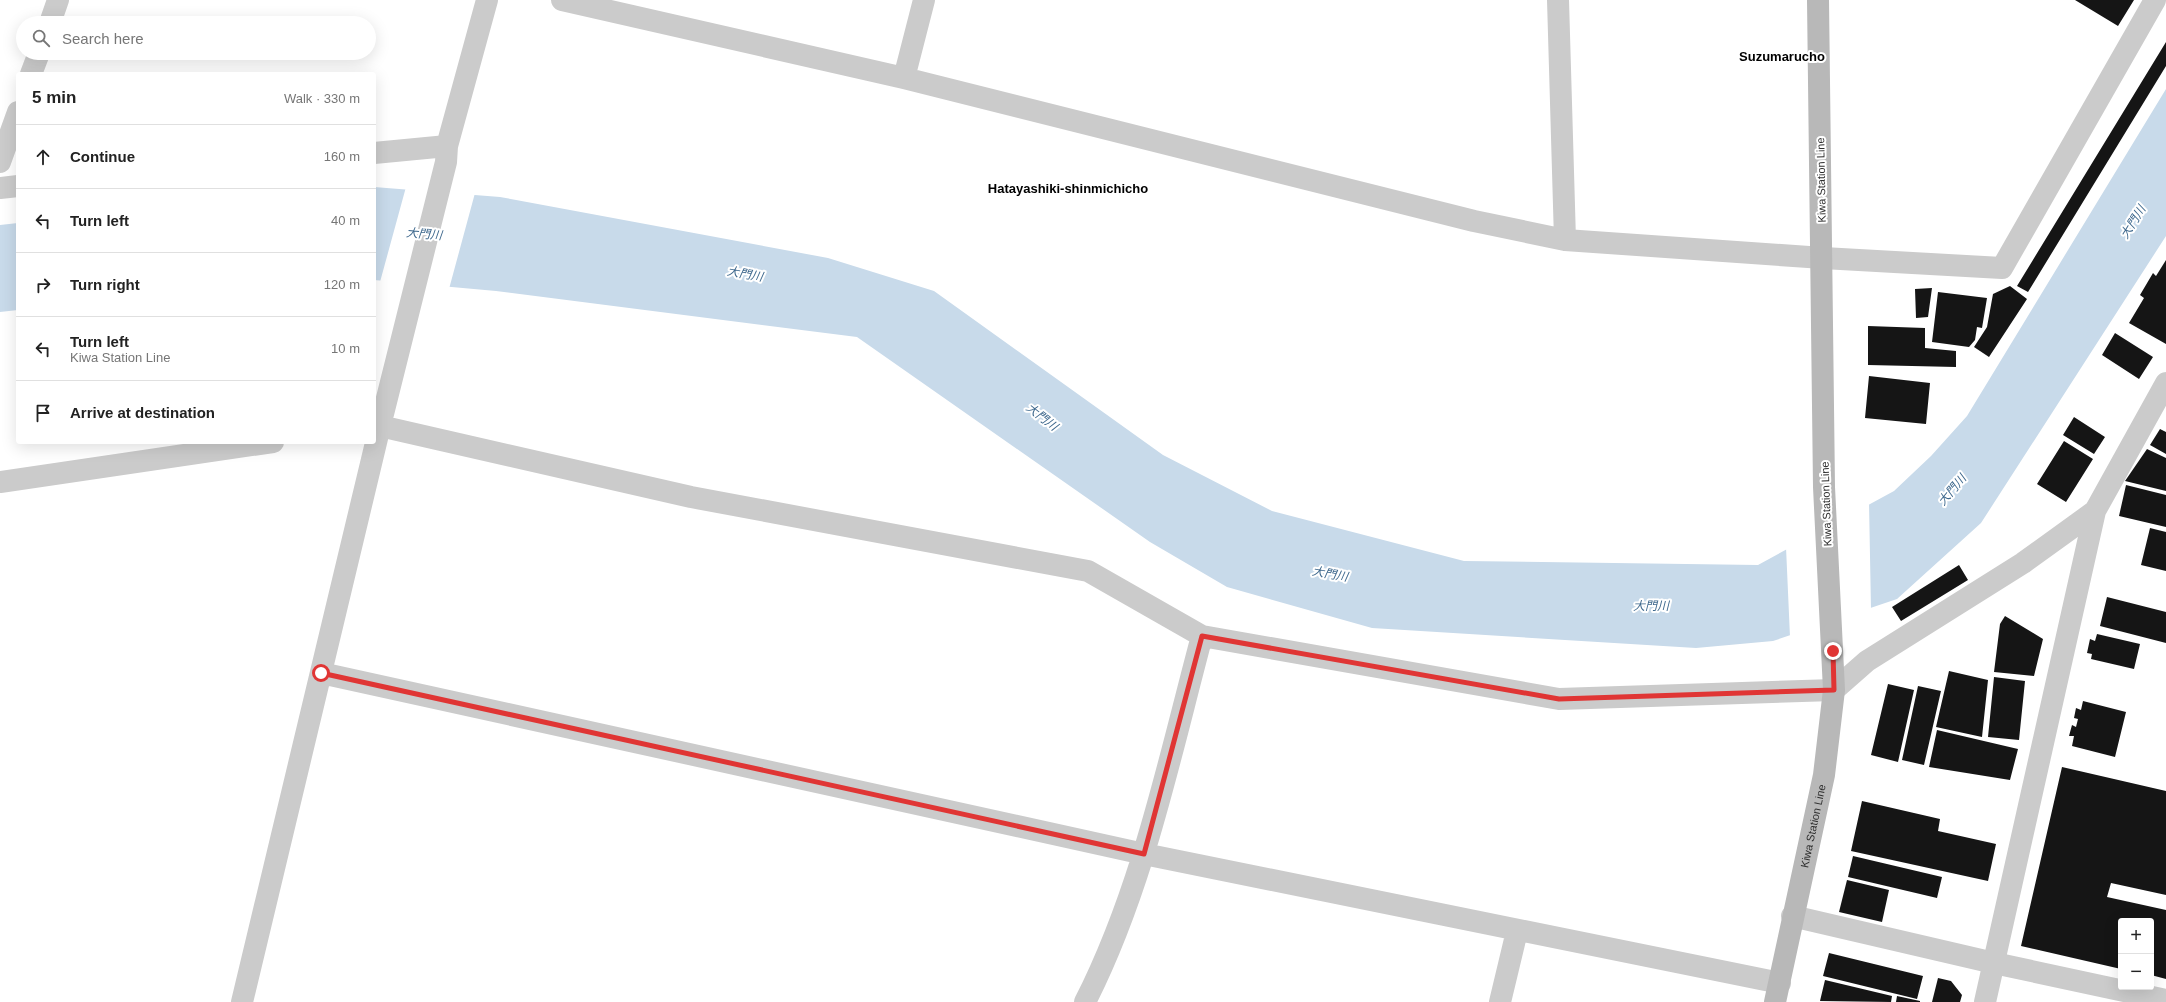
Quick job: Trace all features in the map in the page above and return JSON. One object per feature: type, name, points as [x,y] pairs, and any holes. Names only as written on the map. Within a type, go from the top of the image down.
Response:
[{"type":"main road","name":"Kiwa Station Line","points":[[1777,993],[1792,916],[1824,775],[1834,690],[1824,487],[1823,258],[1818,0]]},
{"type":"street","points":[[52,16],[58,0]]},
{"type":"street","points":[[487,0],[446,154],[408,314],[377,427],[691,497],[1088,571],[1202,636],[1559,699],[1834,690],[1868,661],[2023,563],[2095,511]]},
{"type":"street","points":[[562,0],[904,78],[1474,221],[1565,240],[1823,258],[2002,268],[2155,0]]},
{"type":"street","points":[[904,78],[924,0]]},
{"type":"street","points":[[1558,0],[1565,240]]},
{"type":"street","points":[[32,72],[36,60]]},
{"type":"street","points":[[0,162],[16,118]]},
{"type":"street","points":[[376,153],[446,154]]},
{"type":"street","points":[[0,188],[16,186]]},
{"type":"street","points":[[1985,1002],[2095,511],[2166,382]]},
{"type":"street","points":[[0,482],[259,444]]},
{"type":"street","points":[[242,1002],[321,673],[373,444]]},
{"type":"street","points":[[1085,1002],[1101,972],[1144,854],[1202,636]]},
{"type":"street","points":[[321,673],[1144,854],[1517,931],[1777,993]]},
{"type":"street","points":[[1792,916],[1994,963],[2166,1000]]},
{"type":"street","points":[[1500,1002],[1517,931]]},
{"type":"water","name":"大門川","points":[[2166,89],[2166,236],[1981,523],[1897,599],[1773,641],[1696,648],[1372,628],[1227,587],[1150,542],[857,337],[496,291],[376,280],[376,187],[500,197],[828,258],[934,291],[1163,455],[1272,511],[1464,561],[1758,565],[1894,491],[1931,456],[1967,416]]},
{"type":"water","points":[[16,223],[16,310],[0,312],[0,225]]},
{"type":"pier","points":[[406,187],[475,193],[449,289],[380,282]]},
{"type":"pier","points":[[1869,502],[1871,610],[1790,637],[1786,547]]},
{"type":"building","points":[[2075,0],[2134,0],[2118,26]]},
{"type":"building","points":[[2166,42],[2166,66],[2028,292],[2017,286]]},
{"type":"building","points":[[2166,260],[2166,344],[2129,323],[2144,298],[2140,295],[2153,273],[2156,276]]},
{"type":"building","points":[[2010,286],[2027,299],[1989,357],[1974,347],[1987,327],[1993,294]]},
{"type":"building","points":[[1932,288],[1928,317],[1916,318],[1915,289]]},
{"type":"building","points":[[1938,292],[1987,298],[1982,328],[1977,327],[1975,340],[1969,347],[1932,342]]},
{"type":"building","points":[[1868,326],[1925,328],[1925,348],[1956,351],[1956,367],[1868,365]]},
{"type":"building","points":[[2115,333],[2153,357],[2139,379],[2102,355]]},
{"type":"building","points":[[1869,376],[1930,383],[1926,424],[1865,418]]},
{"type":"building","points":[[2074,417],[2105,437],[2094,454],[2063,435]]},
{"type":"building","points":[[2160,429],[2166,432],[2166,454],[2150,445]]},
{"type":"building","points":[[2064,441],[2093,459],[2066,502],[2037,484]]},
{"type":"building","points":[[2147,449],[2166,458],[2166,491],[2125,481]]},
{"type":"building","points":[[2126,485],[2166,495],[2166,527],[2119,516]]},
{"type":"building","points":[[2150,528],[2166,532],[2166,571],[2141,565]]},
{"type":"building","points":[[1959,565],[1968,580],[1901,621],[1892,607]]},
{"type":"building","points":[[2107,597],[2166,612],[2166,643],[2100,626]]},
{"type":"building","points":[[2005,616],[2043,639],[2034,676],[1994,672],[2000,624]]},
{"type":"building","points":[[2097,634],[2140,644],[2134,669],[2091,659],[2092,654],[2087,653],[2090,639],[2095,641]]},
{"type":"building","points":[[1949,671],[1988,680],[1982,737],[1936,727]]},
{"type":"building","points":[[1994,677],[2025,681],[2019,740],[1988,737]]},
{"type":"building","points":[[1888,684],[1914,690],[1898,762],[1871,755]]},
{"type":"building","points":[[1918,686],[1941,691],[1924,765],[1902,760]]},
{"type":"building","points":[[2083,701],[2126,712],[2115,757],[2072,746],[2074,736],[2069,736],[2072,725],[2076,727],[2078,719],[2074,718],[2076,708],[2081,710]]},
{"type":"building","points":[[1937,730],[2018,749],[2010,780],[1929,767]]},
{"type":"building","points":[[2062,767],[2166,791],[2166,895],[2111,883],[2107,897],[2166,910],[2166,979],[2154,976],[2154,918],[2118,918],[2118,968],[2021,946]]},
{"type":"building","points":[[1862,801],[1940,819],[1938,831],[1996,844],[1988,881],[1851,851]]},
{"type":"building","points":[[1853,856],[1942,877],[1937,898],[1848,877]]},
{"type":"building","points":[[1847,880],[1889,890],[1882,922],[1839,912]]},
{"type":"building","points":[[1829,953],[1923,976],[1917,999],[1823,976]]},
{"type":"building","points":[[1938,978],[1951,981],[1962,995],[1960,1002],[1932,1002]]},
{"type":"building","points":[[1825,980],[1892,996],[1891,1002],[1820,1001]]},
{"type":"building","points":[[1897,996],[1920,1001],[1920,1002],[1896,1002]]},
{"type":"district","name":"Suzumarucho","points":[[1782,56]]},
{"type":"district","name":"Hatayashiki-shinmichicho","points":[[1068,188]]},
{"type":"route","points":[[321,673],[1144,854],[1202,636],[1559,699],[1652,697],[1758,691],[1834,690],[1833,651]]}]
